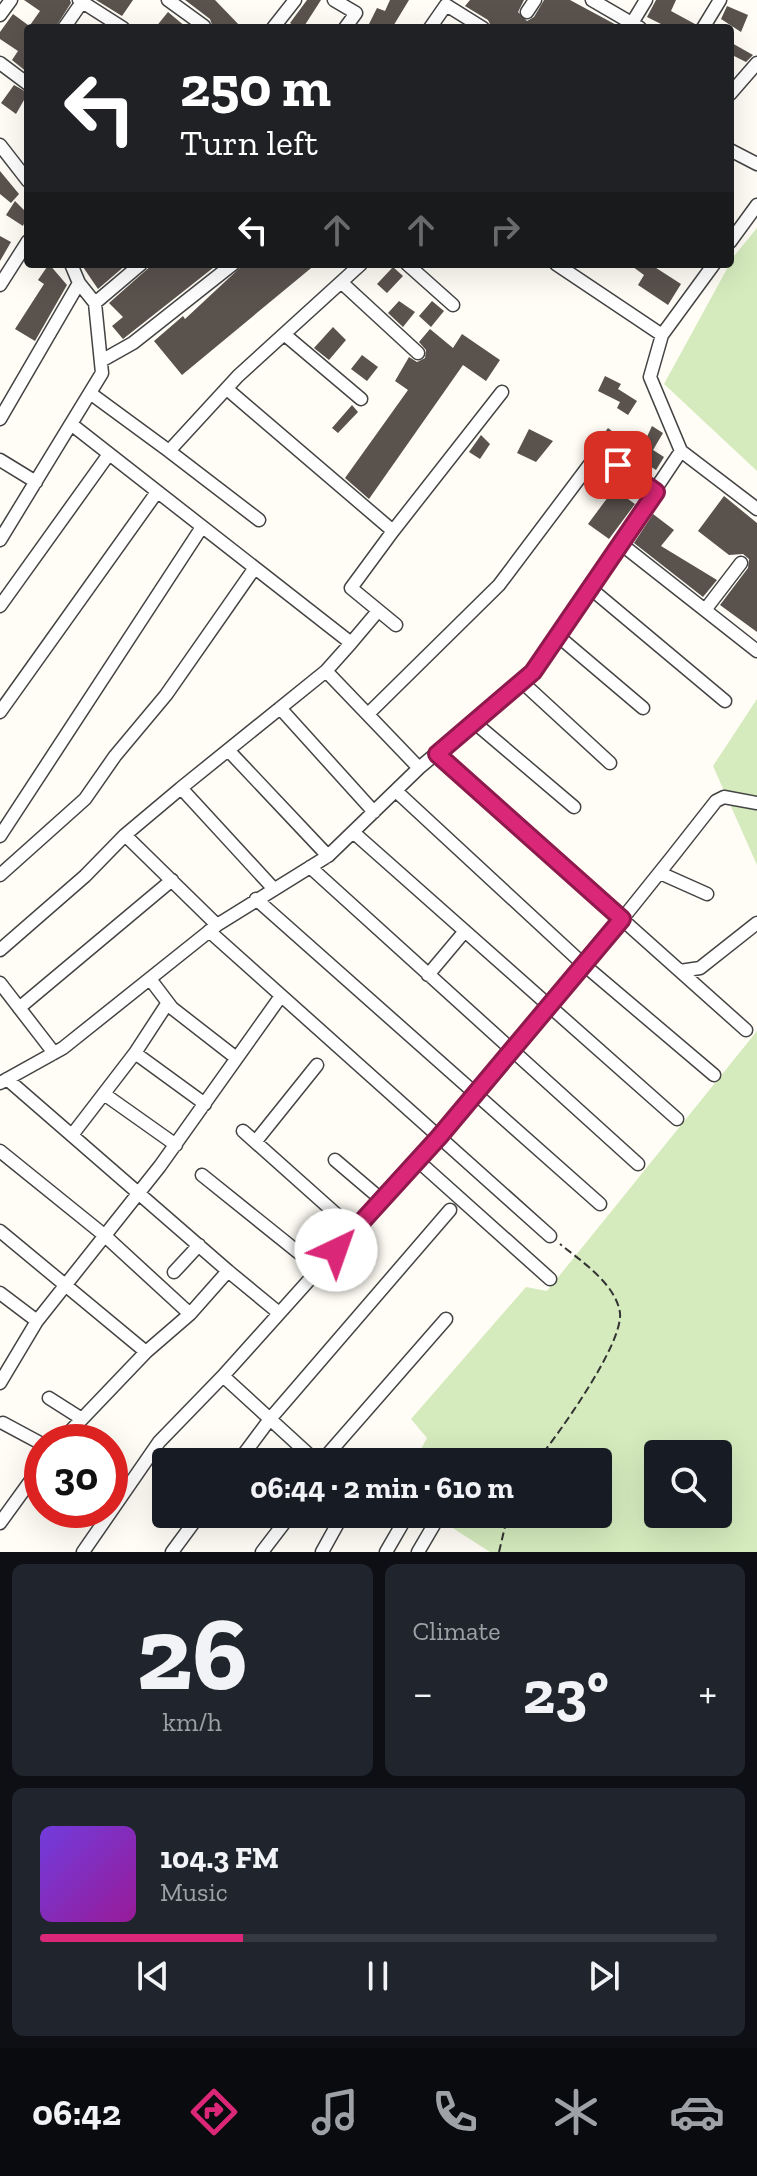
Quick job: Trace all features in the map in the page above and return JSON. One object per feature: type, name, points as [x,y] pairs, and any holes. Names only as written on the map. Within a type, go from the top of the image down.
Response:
[{"type":"street","points":[[0,15],[11,0]]},
{"type":"street","points":[[168,0],[201,24]]},
{"type":"street","points":[[276,24],[295,0]]},
{"type":"street","points":[[334,0],[356,13],[348,24]]},
{"type":"street","points":[[527,12],[535,0]]},
{"type":"street","points":[[592,0],[633,24]]},
{"type":"street","points":[[637,24],[646,0]]},
{"type":"street","points":[[705,24],[720,0]]},
{"type":"street","points":[[66,24],[80,1],[117,24]]},
{"type":"street","points":[[433,24],[446,5],[462,5],[479,24]]},
{"type":"street","points":[[0,63],[24,81]]},
{"type":"street","points":[[736,77],[757,63]]},
{"type":"street","points":[[2,152],[24,177]]},
{"type":"street","points":[[734,152],[757,164]]},
{"type":"street","points":[[734,237],[757,205]]},
{"type":"street","points":[[0,285],[24,247]]},
{"type":"street","points":[[0,540],[102,373],[95,303],[79,283],[73,268]]},
{"type":"street","points":[[95,303],[136,268]]},
{"type":"street","points":[[101,361],[133,343],[228,268]]},
{"type":"street","points":[[169,451],[227,389],[357,268]]},
{"type":"street","points":[[411,268],[453,305]]},
{"type":"street","points":[[562,268],[662,335]]},
{"type":"street","points":[[711,268],[662,335],[650,377],[681,451],[757,509]]},
{"type":"street","points":[[341,282],[418,353]]},
{"type":"street","points":[[0,419],[79,283]]},
{"type":"street","points":[[284,334],[361,399]]},
{"type":"street","points":[[227,389],[393,531]]},
{"type":"street","points":[[396,625],[376,613],[351,588],[502,392]]},
{"type":"street","points":[[90,393],[259,520]]},
{"type":"street","points":[[71,424],[351,643]]},
{"type":"street","points":[[279,1313],[72,1135],[4,1081],[54,1053],[213,928],[328,856],[419,768],[522,682],[558,636],[681,451]]},
{"type":"street","points":[[368,714],[499,585],[599,452],[656,492]]},
{"type":"street","points":[[0,606],[109,454]]},
{"type":"street","points":[[0,460],[36,482]]},
{"type":"street","points":[[0,712],[157,492]]},
{"type":"street","points":[[0,836],[202,527]]},
{"type":"street","points":[[621,544],[757,651]]},
{"type":"street","points":[[705,610],[741,563]]},
{"type":"street","points":[[0,875],[85,799],[115,756],[166,695],[254,569]]},
{"type":"street","points":[[590,588],[725,701]]},
{"type":"street","points":[[0,950],[85,876],[125,835],[326,671],[376,613]]},
{"type":"street","points":[[558,636],[643,708]]},
{"type":"street","points":[[326,671],[419,768]]},
{"type":"street","points":[[522,682],[610,763]]},
{"type":"street","points":[[280,708],[374,812]]},
{"type":"street","points":[[475,723],[574,807]]},
{"type":"street","points":[[228,750],[328,856]]},
{"type":"street","points":[[437,754],[746,1030]]},
{"type":"street","points":[[181,788],[273,888]]},
{"type":"street","points":[[396,791],[583,964],[714,1075]]},
{"type":"street","points":[[83,1552],[159,1442],[223,1376],[439,1137],[660,873],[716,801],[724,797],[757,803]]},
{"type":"street","points":[[353,832],[677,1119]]},
{"type":"street","points":[[125,835],[172,880],[213,928],[281,996],[550,1236]]},
{"type":"street","points":[[310,867],[638,1164]]},
{"type":"street","points":[[660,873],[707,894]]},
{"type":"street","points":[[19,1008],[172,880]]},
{"type":"street","points":[[256,899],[600,1204]]},
{"type":"street","points":[[680,971],[700,968],[757,923]]},
{"type":"street","points":[[428,975],[465,931]]},
{"type":"street","points":[[150,979],[167,1004],[235,1057]]},
{"type":"street","points":[[0,983],[54,1053]]},
{"type":"street","points":[[0,1383],[37,1321],[176,1145],[235,1057],[281,996]]},
{"type":"street","points":[[72,1135],[135,1053],[167,1004]]},
{"type":"street","points":[[135,1053],[205,1104]]},
{"type":"street","points":[[256,1141],[317,1065]]},
{"type":"street","points":[[104,1094],[176,1145]]},
{"type":"street","points":[[243,1131],[354,1230]]},
{"type":"street","points":[[0,1151],[104,1235],[190,1314]]},
{"type":"street","points":[[335,1160],[382,1200]]},
{"type":"street","points":[[417,1160],[550,1279]]},
{"type":"street","points":[[202,1175],[319,1269]]},
{"type":"street","points":[[248,1448],[450,1210]]},
{"type":"street","points":[[0,1231],[146,1352]]},
{"type":"street","points":[[174,1272],[199,1245]]},
{"type":"street","points":[[77,1424],[146,1352],[190,1314],[228,1271]]},
{"type":"street","points":[[0,1293],[37,1321]]},
{"type":"street","points":[[331,1448],[446,1319]]},
{"type":"street","points":[[223,1376],[303,1448]]},
{"type":"street","points":[[49,1398],[82,1419]]},
{"type":"street","points":[[3,1423],[24,1434]]},
{"type":"street","points":[[0,1523],[24,1490]]},
{"type":"street","points":[[172,1552],[190,1528]]},
{"type":"street","points":[[262,1552],[280,1528]]},
{"type":"street","points":[[322,1552],[335,1528]]},
{"type":"street","points":[[386,1552],[400,1528]]},
{"type":"street","points":[[418,1552],[432,1528]]},
{"type":"path","points":[[549,1448],[588,1387],[618,1331],[620,1312],[610,1291],[591,1269],[550,1236]]},
{"type":"path","points":[[499,1552],[505,1528]]},
{"type":"green space","points":[[757,228],[757,471],[664,384],[727,268],[734,268],[734,256]]},
{"type":"green space","points":[[757,699],[757,865],[713,766]]},
{"type":"green space","points":[[757,1031],[757,1552],[490,1552],[453,1528],[612,1528],[612,1448],[422,1448],[427,1438],[411,1419],[526,1287],[547,1291]]},
{"type":"building","points":[[24,0],[70,0],[71,3],[58,24],[31,24],[40,11]]},
{"type":"building","points":[[96,0],[133,0],[122,16]]},
{"type":"building","points":[[185,0],[215,0],[238,24],[212,24],[210,19]]},
{"type":"building","points":[[307,0],[321,0],[306,24],[290,23]]},
{"type":"building","points":[[390,0],[409,0],[394,24],[369,24],[377,8],[385,11]]},
{"type":"building","points":[[470,0],[524,0],[518,12],[527,21],[534,17],[544,0],[570,0],[615,24],[490,24],[465,6]]},
{"type":"building","points":[[656,0],[676,0],[671,11],[695,24],[661,24],[647,17]]},
{"type":"building","points":[[727,6],[748,15],[741,32],[734,24],[721,19]]},
{"type":"building","points":[[168,12],[182,24],[158,24]]},
{"type":"building","points":[[13,14],[27,24],[24,24],[24,70],[12,60],[18,51],[0,39],[0,32]]},
{"type":"building","points":[[734,44],[753,55],[746,62],[734,56]]},
{"type":"building","points":[[14,85],[24,91],[24,100],[16,114],[1,103]]},
{"type":"building","points":[[0,171],[19,194],[11,203],[0,194]]},
{"type":"building","points":[[15,201],[24,210],[23,226],[6,215]]},
{"type":"building","points":[[0,236],[11,242],[0,261]]},
{"type":"building","points":[[46,268],[52,268],[67,285],[35,341],[15,329],[44,284],[38,280]]},
{"type":"building","points":[[84,268],[122,268],[98,289]]},
{"type":"building","points":[[148,268],[213,268],[123,339],[112,326],[123,317],[109,303]]},
{"type":"building","points":[[240,268],[311,268],[182,375],[154,341],[183,316],[185,319]]},
{"type":"building","points":[[392,268],[403,276],[387,293],[377,284]]},
{"type":"building","points":[[634,268],[656,268],[681,284],[668,305],[638,285],[644,275]]},
{"type":"building","points":[[399,301],[415,312],[403,327],[388,313]]},
{"type":"building","points":[[432,301],[444,311],[431,327],[419,316]]},
{"type":"building","points":[[333,327],[346,340],[329,360],[314,348]]},
{"type":"building","points":[[430,329],[453,348],[462,334],[500,360],[486,381],[463,365],[369,499],[345,478],[408,390],[395,381],[409,357],[417,362],[425,358],[426,350],[419,342]]},
{"type":"building","points":[[362,355],[378,367],[367,381],[351,369]]},
{"type":"building","points":[[605,376],[621,384],[618,389],[637,401],[628,415],[617,408],[620,402],[598,391]]},
{"type":"building","points":[[352,405],[358,412],[338,433],[332,428]]},
{"type":"building","points":[[652,426],[663,433],[653,450],[664,457],[656,470],[637,458]]},
{"type":"building","points":[[608,428],[617,435],[608,447],[597,443]]},
{"type":"building","points":[[529,429],[553,441],[536,462],[517,453]]},
{"type":"building","points":[[481,435],[490,444],[480,459],[469,452]]},
{"type":"building","points":[[614,489],[635,504],[609,539],[588,524]]},
{"type":"building","points":[[724,496],[757,523],[757,632],[720,605],[748,568],[749,559],[743,554],[729,555],[698,531]]},
{"type":"building","points":[[653,514],[674,530],[661,546],[717,580],[703,597],[634,543]]},
{"type":"route","points":[[336,1250],[439,1137],[622,919],[437,754],[533,672],[656,492],[618,465]]}]
